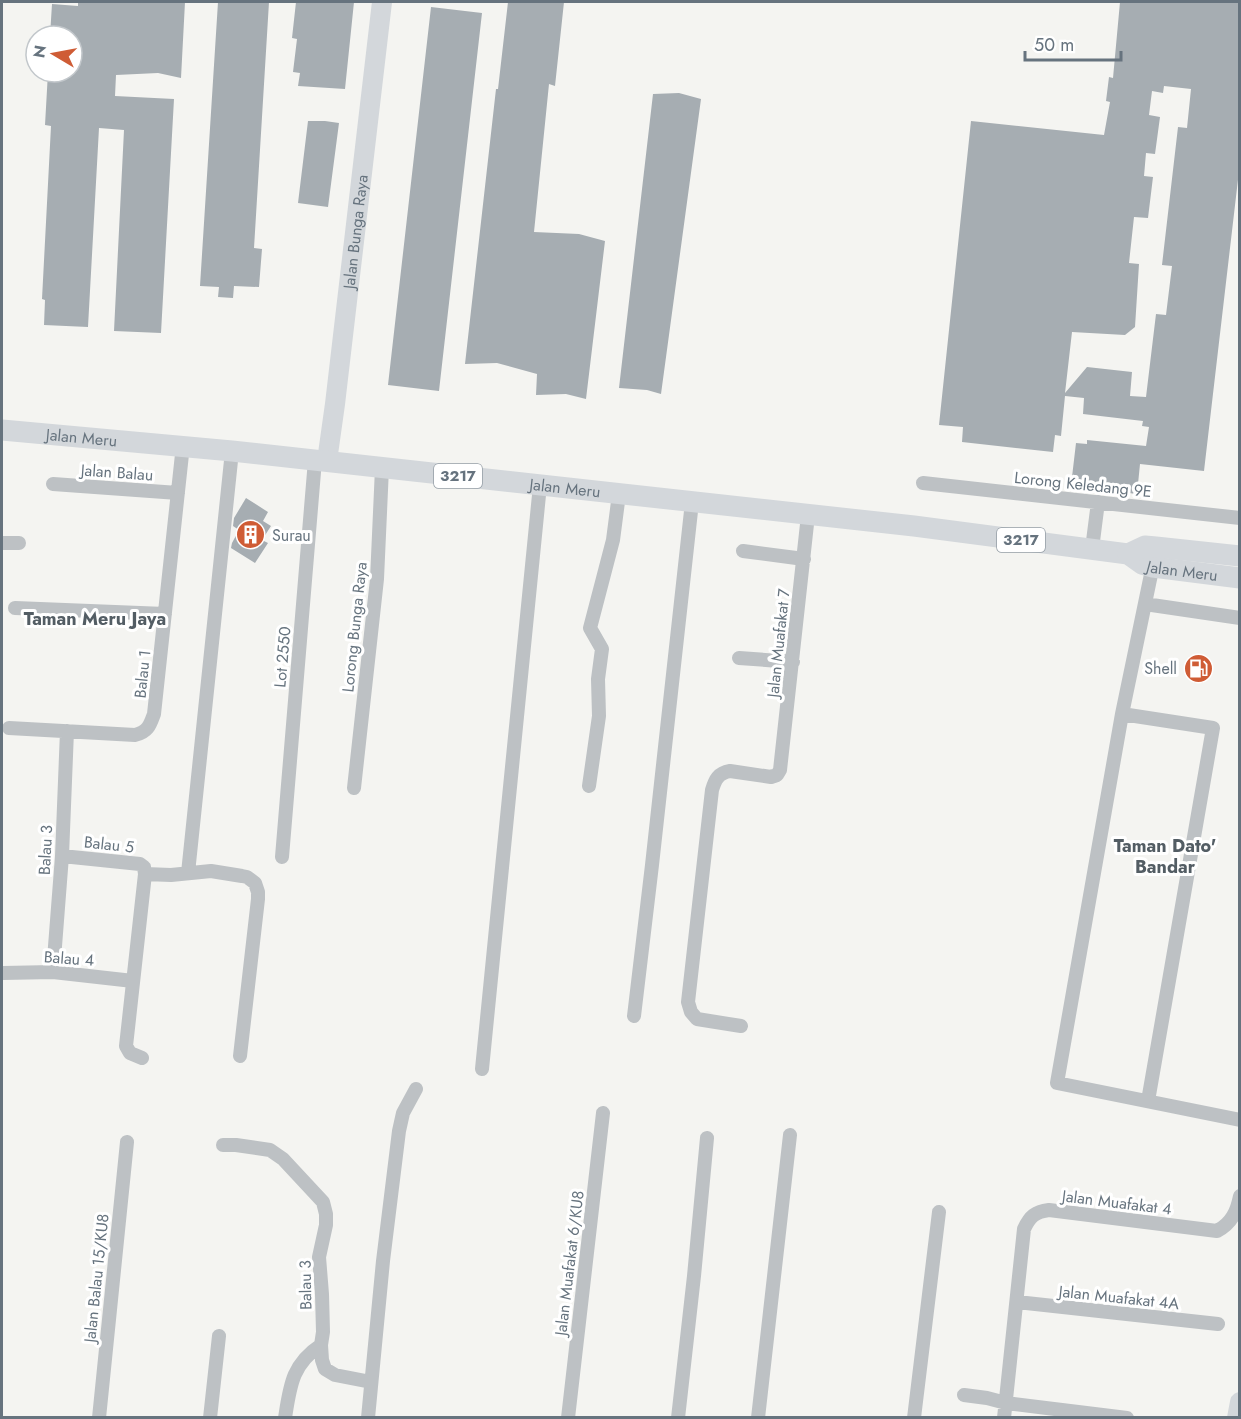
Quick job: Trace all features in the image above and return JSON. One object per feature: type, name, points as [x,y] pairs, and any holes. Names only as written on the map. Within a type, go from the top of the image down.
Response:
[{"type":"main road","name":"Jalan Meru","points":[[2,430],[232,451],[914,526],[1128,554],[1145,546],[1154,557],[1239,578]]},
{"type":"main road","name":"Jalan Meru","points":[[1154,557],[1239,556]]},
{"type":"street","name":"Jalan Bunga Raya","points":[[321,461],[335,404],[382,2]]},
{"type":"street","name":"Balau 1","points":[[9,728],[135,735],[143,733],[151,724],[154,714],[183,446]]},
{"type":"street","points":[[188,873],[232,451]]},
{"type":"street","name":"Lot 2550","points":[[282,857],[321,461]]},
{"type":"street","name":"Lorong Bunga Raya","points":[[354,788],[377,579],[382,468]]},
{"type":"street","name":"Lorong Keledang 9E","points":[[923,483],[1239,518]]},
{"type":"street","name":"Jalan Balau","points":[[52,484],[178,493]]},
{"type":"street","points":[[483,1069],[540,485]]},
{"type":"street","points":[[589,786],[599,716],[598,679],[602,649],[590,628],[613,540],[619,494]]},
{"type":"street","points":[[634,1016],[692,502]]},
{"type":"street","points":[[1092,549],[1098,502]]},
{"type":"street","name":"Jalan Muafakat 7","points":[[741,1026],[697,1019],[691,1012],[688,1002],[712,790],[714,781],[724,772],[771,777],[780,770],[808,515]]},
{"type":"street","points":[[2,543],[19,543]]},
{"type":"street","points":[[743,551],[804,560]]},
{"type":"street","points":[[1154,557],[1122,714],[1058,1083],[1239,1120]]},
{"type":"street","points":[[1145,604],[1239,618]]},
{"type":"street","points":[[15,608],[165,614]]},
{"type":"street","points":[[739,658],[793,662]]},
{"type":"street","points":[[1122,714],[1213,728],[1148,1101]]},
{"type":"street","name":"Balau 3","points":[[54,972],[67,731]]},
{"type":"street","name":"Balau 5","points":[[62,856],[140,864],[144,867],[145,874]]},
{"type":"street","points":[[142,1058],[130,1053],[126,1046],[145,874],[211,871],[252,880],[258,892],[240,1056]]},
{"type":"street","name":"Balau 4","points":[[3,974],[54,972],[133,981]]},
{"type":"street","points":[[368,1418],[383,1261],[399,1131],[403,1113],[416,1089]]},
{"type":"street","name":"Jalan Muafakat 6/KU8","points":[[568,1418],[603,1113]]},
{"type":"street","points":[[758,1418],[790,1135]]},
{"type":"street","points":[[678,1418],[707,1138]]},
{"type":"street","name":"Jalan Balau 15/KU8","points":[[99,1418],[127,1142]]},
{"type":"street","name":"Balau 3","points":[[223,1145],[270,1150],[283,1159],[323,1202],[326,1225],[319,1257],[323,1332],[322,1360],[325,1369],[335,1375],[371,1382]]},
{"type":"street","name":"Jalan Muafakat 4","points":[[1005,1410],[1024,1229],[1029,1219],[1040,1211],[1049,1210],[1217,1230],[1226,1226],[1237,1208],[1239,1196]]},
{"type":"street","points":[[914,1418],[939,1212]]},
{"type":"street","name":"Jalan Muafakat 4A","points":[[1017,1302],[1218,1324]]},
{"type":"street","points":[[210,1418],[219,1336]]},
{"type":"street","points":[[285,1418],[292,1383],[300,1362],[321,1345]]},
{"type":"street","points":[[964,1395],[987,1398],[1005,1410],[1127,1418]]},
{"type":"street","points":[[1237,1418],[1239,1402]]},
{"type":"building","points":[[78,2],[185,2],[181,78],[158,73],[116,75],[115,96],[174,99],[161,333],[114,331],[124,130],[99,128],[88,327],[44,325],[45,300],[42,299],[51,126],[45,125],[47,84],[84,84],[84,24],[51,24],[52,4],[78,6]]},
{"type":"building","points":[[218,2],[269,2],[254,248],[262,249],[259,287],[234,286],[233,298],[218,297],[219,287],[200,286]]},
{"type":"building","points":[[296,2],[354,2],[345,89],[298,86],[300,73],[293,72],[297,39],[292,38]]},
{"type":"building","points":[[508,2],[564,2],[555,86],[549,84],[534,232],[579,234],[605,241],[586,399],[566,394],[536,395],[537,374],[497,363],[465,364]]},
{"type":"building","points":[[1120,2],[1239,2],[1239,171],[1204,471],[1140,464],[1137,494],[1079,487],[1072,477],[1076,443],[1087,444],[1087,440],[1146,446],[1149,427],[1142,426],[1143,421],[1083,414],[1084,398],[1065,396],[1061,436],[1055,435],[1053,452],[962,442],[963,427],[939,425],[971,121],[1104,135],[1110,102],[1106,101],[1109,77],[1113,78]],"holes":[[[1164,86],[1191,89],[1187,128],[1178,127],[1162,265],[1172,266],[1166,315],[1156,314],[1146,397],[1130,396],[1132,372],[1087,367],[1065,393],[1072,332],[1125,335],[1135,327],[1139,264],[1129,263],[1134,217],[1148,218],[1153,177],[1144,176],[1146,153],[1155,154],[1160,117],[1149,115],[1152,91],[1163,93]]]},
{"type":"building","points":[[431,7],[482,13],[439,391],[388,385]]},
{"type":"building","points":[[679,93],[701,99],[661,394],[647,390],[619,388],[653,94]]},
{"type":"building","points":[[308,121],[339,123],[328,207],[298,203]]},
{"type":"building","name":"Surau","points":[[246,498],[268,512],[263,521],[271,526],[262,540],[268,543],[255,563],[231,548],[239,530],[233,526],[234,518]]},
{"type":"place","name":"Surau","points":[[251,535]]},
{"type":"place","name":"Shell","points":[[1198,668]]},
{"type":"district","name":"Taman Meru Jaya","points":[[95,619]]},
{"type":"district","name":"Taman Dato' Bandar","points":[[1165,856]]}]
